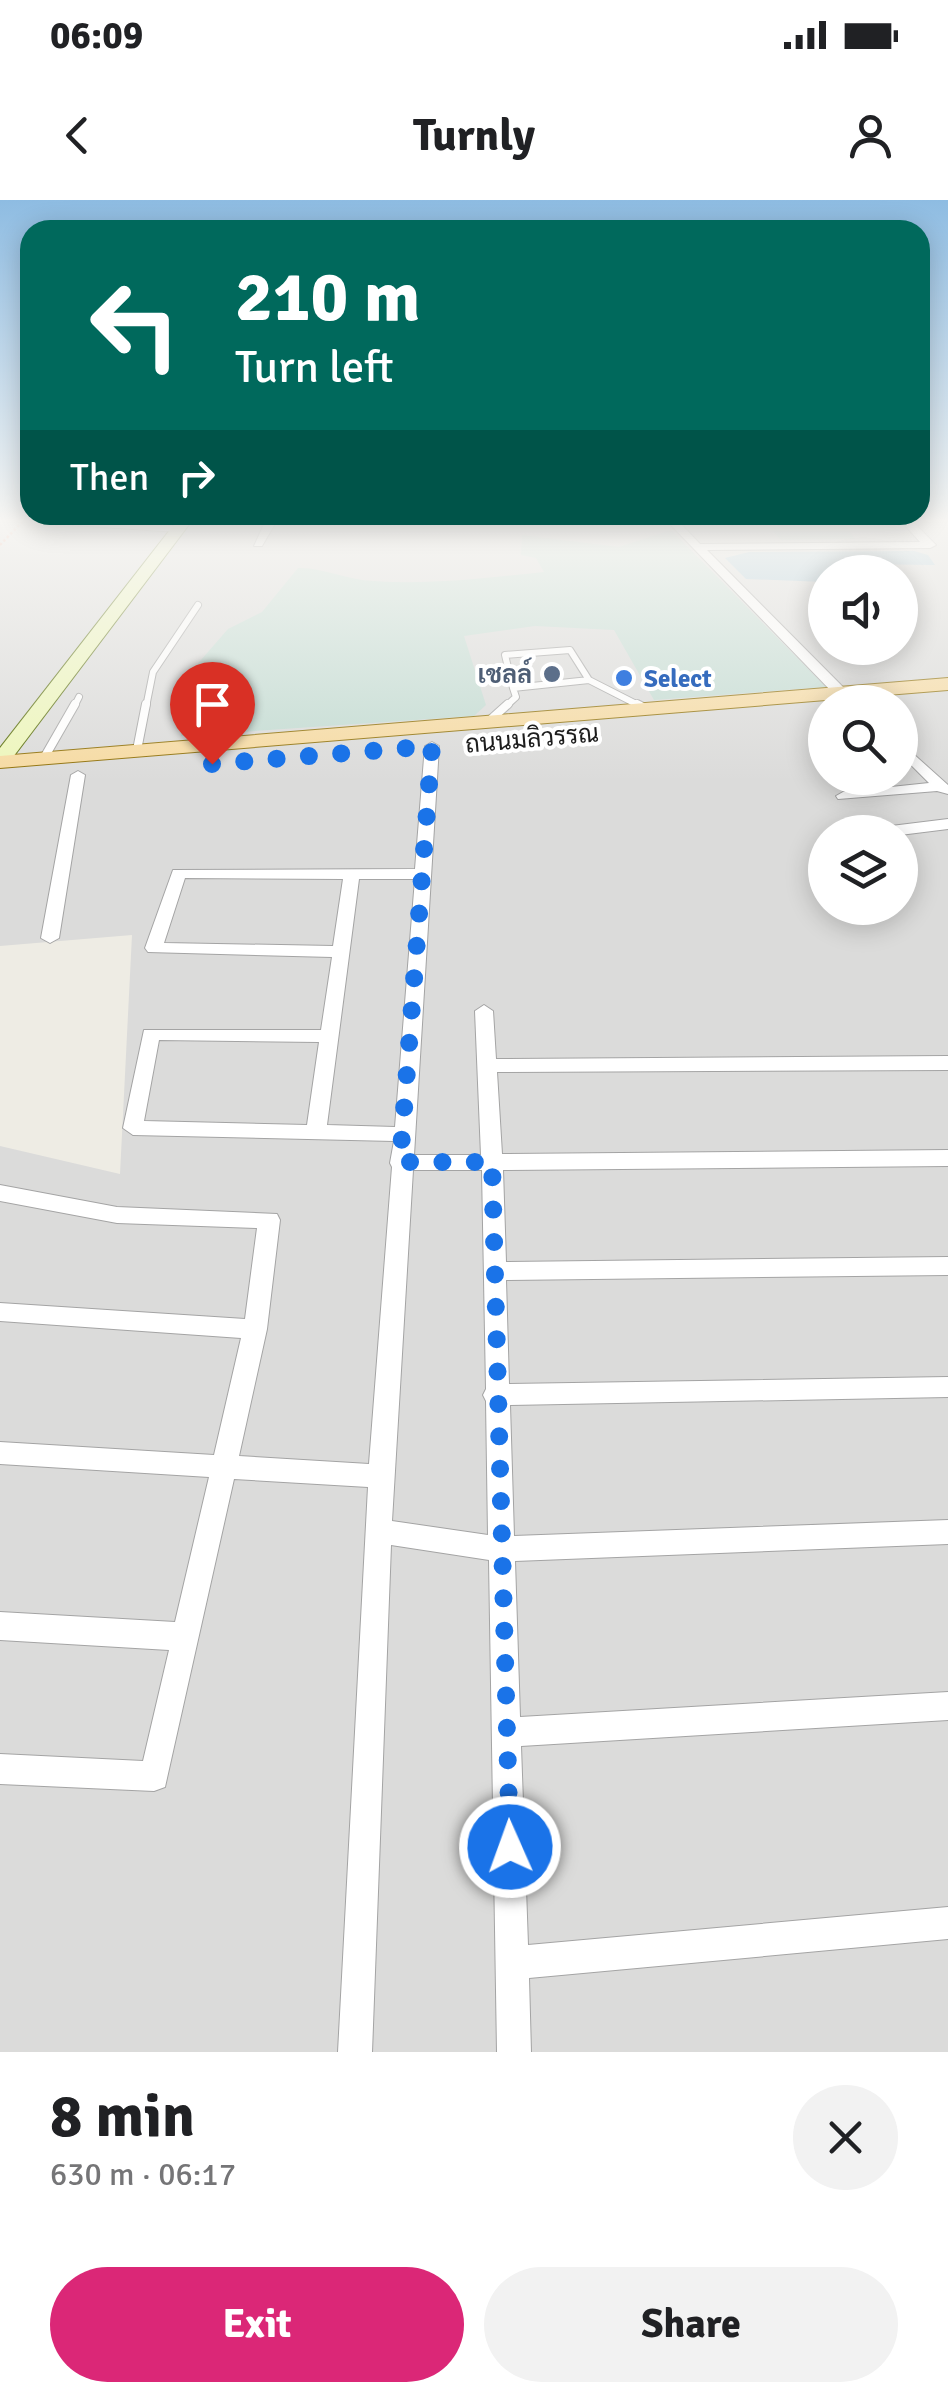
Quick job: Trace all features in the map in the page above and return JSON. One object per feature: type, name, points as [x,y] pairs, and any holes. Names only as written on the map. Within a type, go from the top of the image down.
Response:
[{"type":"main road","points":[[918,686],[948,684]]},
{"type":"main road","points":[[0,761],[808,695]]},
{"type":"main road","points":[[918,706],[948,703]]},
{"type":"main road","name":"ถนนมลิวรรณ","points":[[0,782],[808,714]]},
{"type":"street","points":[[0,761],[118,608]]},
{"type":"street","points":[[758,608],[833,685]]},
{"type":"street","points":[[355,2052],[381,1476],[432,746]]},
{"type":"street","points":[[918,763],[945,789]]},
{"type":"street","points":[[50,938],[78,775]]},
{"type":"street","points":[[843,796],[945,789]]},
{"type":"street","points":[[918,828],[948,824]]},
{"type":"street","points":[[339,952],[154,948],[179,872],[421,874]]},
{"type":"street","points":[[316,1132],[352,873]]},
{"type":"street","points":[[484,1011],[492,1162],[514,2052]]},
{"type":"street","points":[[331,1036],[151,1034],[132,1128],[402,1134]]},
{"type":"street","points":[[487,1066],[948,1063]]},
{"type":"street","points":[[400,1162],[948,1158]]},
{"type":"street","points":[[0,1193],[117,1215],[269,1220],[255,1329],[154,1776],[0,1769]]},
{"type":"street","points":[[492,1270],[948,1266]]},
{"type":"street","points":[[0,1312],[255,1329]]},
{"type":"street","points":[[495,1395],[948,1387]]},
{"type":"street","points":[[0,1452],[381,1476]]},
{"type":"street","points":[[378,1532],[500,1550],[948,1532]]},
{"type":"street","points":[[0,1626],[186,1637]]},
{"type":"street","points":[[506,1732],[948,1706]]},
{"type":"street","points":[[513,1963],[948,1923]]},
{"type":"lane","points":[[137,750],[153,672],[196,608]]},
{"type":"lane","points":[[514,692],[505,655],[570,650],[589,680],[648,710]]},
{"type":"lane","points":[[487,722],[514,692],[589,680]]},
{"type":"lane","points":[[44,758],[79,697]]},
{"type":"shaded area","points":[[0,608],[808,608],[808,665],[918,665],[918,608],[948,608],[948,2052],[0,2052],[0,1146],[120,1174],[132,935],[0,946]]},
{"type":"shaded area","points":[[265,608],[748,608],[824,685],[654,700],[614,630],[535,626],[464,636],[486,705],[474,716],[181,736],[187,676],[228,629]]},
{"type":"place","name":"เชลล์","points":[[552,674]]},
{"type":"place","name":"Select","points":[[624,678]]},
{"type":"route","points":[[212,764],[432,746],[400,1162],[492,1162],[495,1395],[510,1847]]}]
